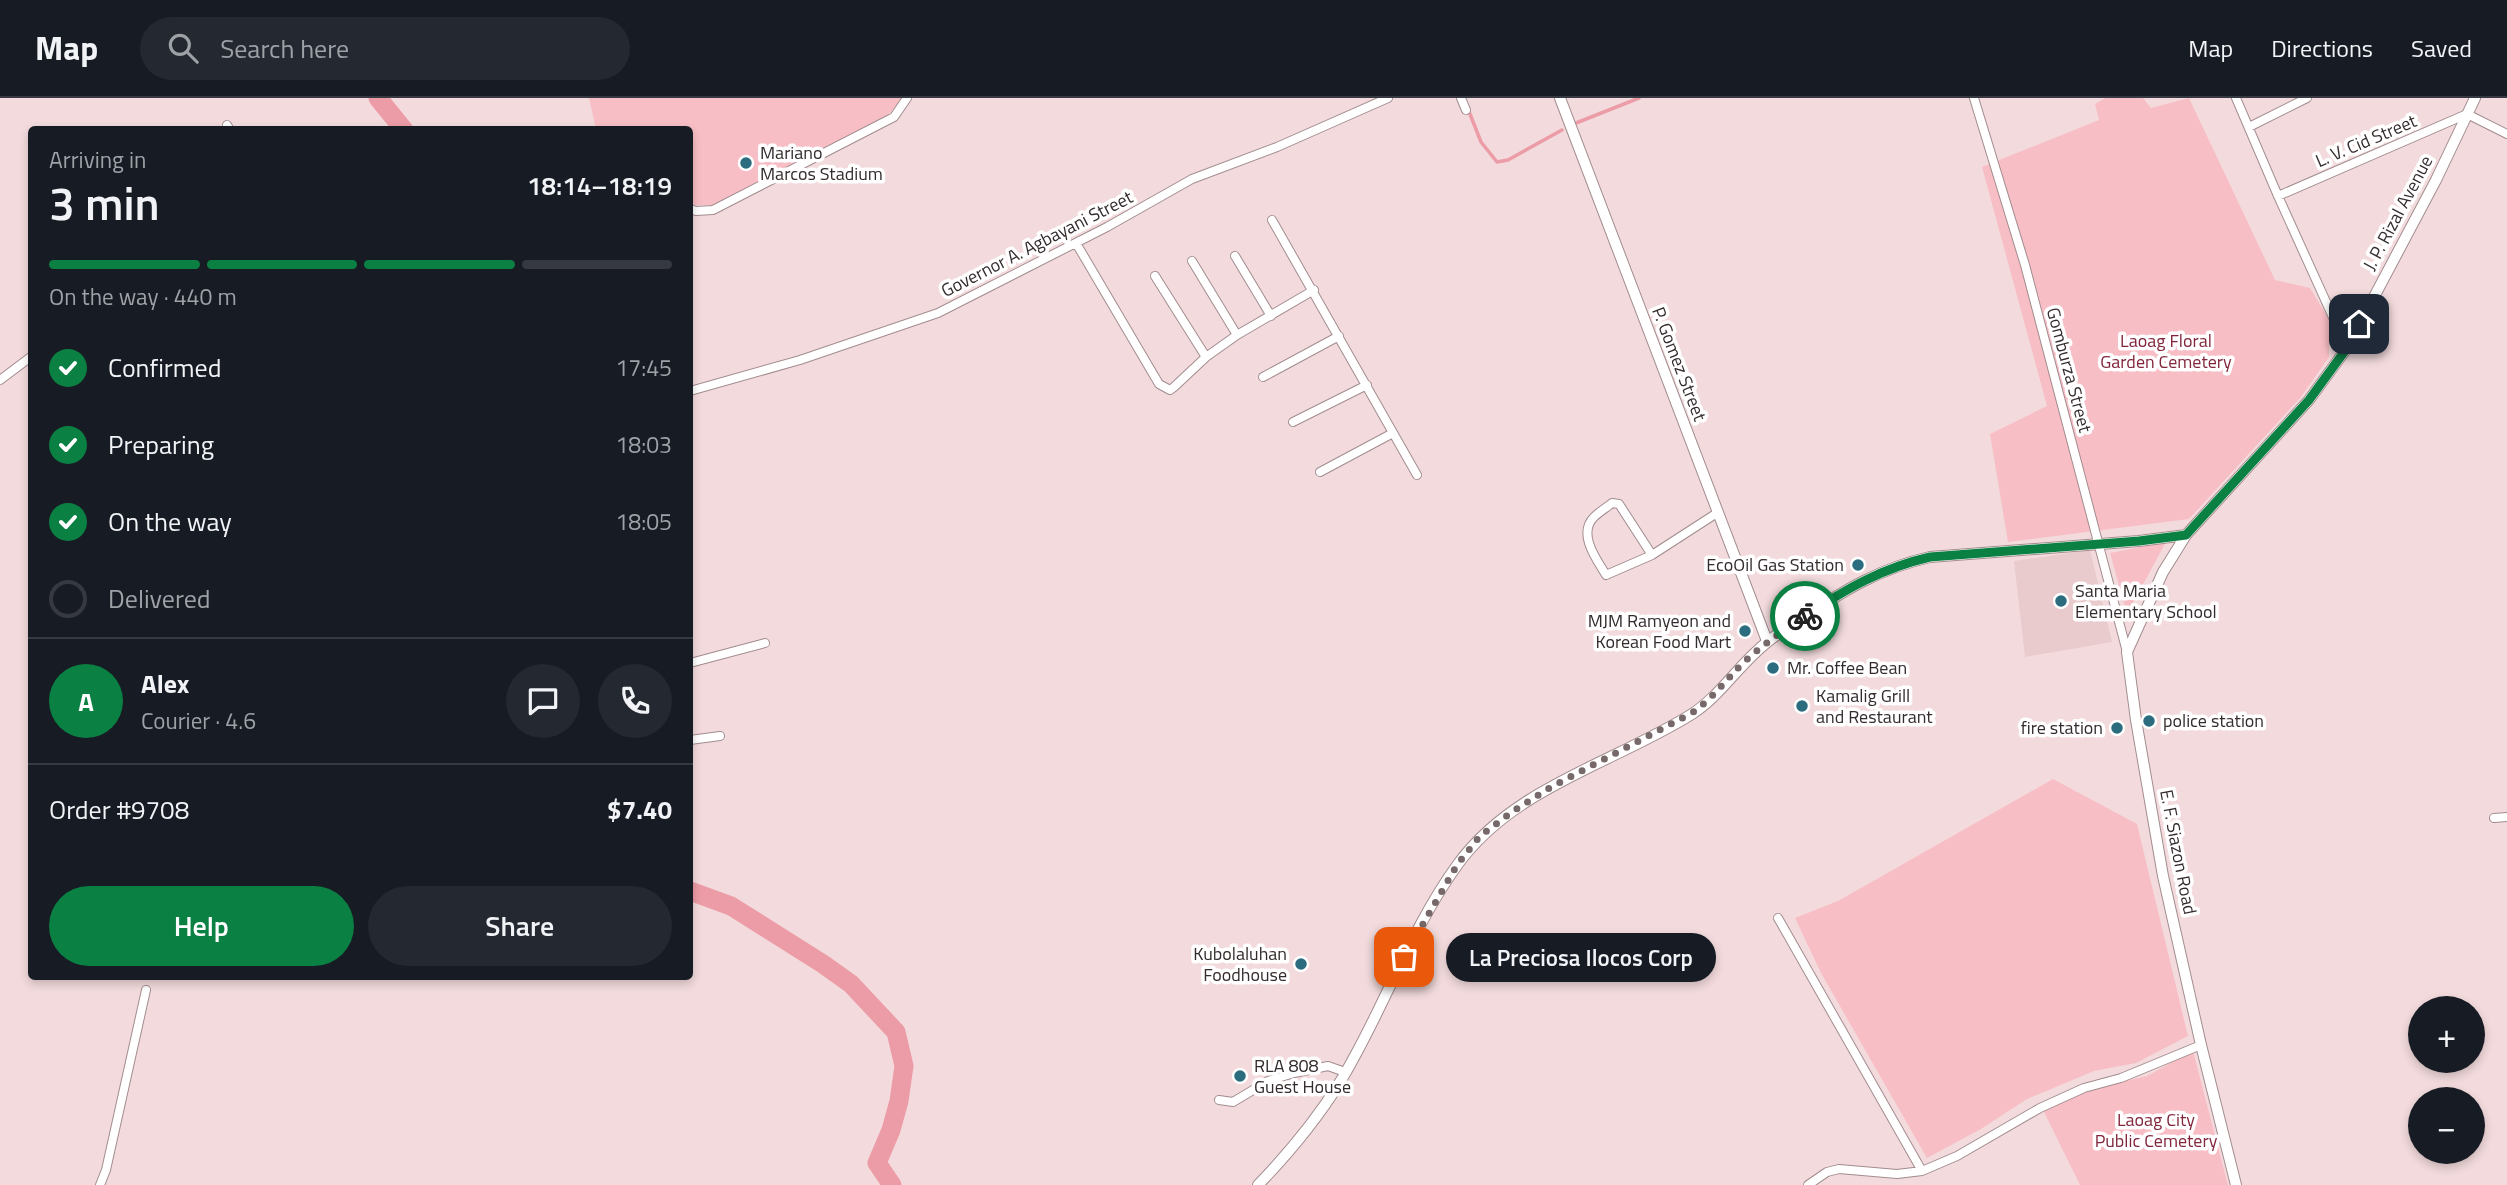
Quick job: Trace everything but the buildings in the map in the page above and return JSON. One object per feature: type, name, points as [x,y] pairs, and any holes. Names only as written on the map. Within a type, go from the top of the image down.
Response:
[{"type":"main road","name":"P. Gomez Street","points":[[1560,98],[1767,641]]},
{"type":"main road","name":"J. P. Rizal Avenue","points":[[2186,535],[2309,400],[2347,348],[2437,180],[2475,98]]},
{"type":"main road","points":[[1258,1185],[1281,1161],[1321,1110],[1345,1072],[1417,932],[1457,865],[1480,836],[1512,812],[1551,787],[1692,713],[1716,694],[1740,666],[1767,641],[1850,587],[1908,562],[1950,555],[2186,535]]},
{"type":"main road","points":[[2127,652],[2163,572],[2186,535]]},
{"type":"main road","name":"E. F. Siazon Road","points":[[2127,652],[2132,700],[2163,876],[2236,1185]]},
{"type":"street","points":[[693,210],[713,210],[894,117],[907,98]]},
{"type":"street","name":"Governor A. Agbayani Street","points":[[693,390],[800,360],[938,313],[1076,243],[1192,179],[1276,147],[1388,98]]},
{"type":"street","points":[[1461,98],[1466,110]]},
{"type":"street","name":"Gomburza Street","points":[[1973,98],[2025,265],[2127,652]]},
{"type":"street","points":[[2236,98],[2277,197],[2347,348]]},
{"type":"street","points":[[2249,127],[2307,98]]},
{"type":"street","points":[[2467,114],[2507,134]]},
{"type":"street","name":"L. V. Cid Street","points":[[2277,197],[2467,114]]},
{"type":"street","points":[[1272,220],[1417,475]]},
{"type":"street","points":[[1076,243],[1164,389],[1170,390],[1206,357],[1237,335],[1314,290]]},
{"type":"street","points":[[1235,256],[1271,316]]},
{"type":"street","points":[[1192,261],[1237,335]]},
{"type":"street","points":[[1155,275],[1206,357]]},
{"type":"street","points":[[1263,377],[1339,336]]},
{"type":"street","points":[[0,380],[28,358]]},
{"type":"street","points":[[1293,422],[1367,385]]},
{"type":"street","points":[[1320,472],[1394,433]]},
{"type":"street","points":[[1652,555],[1619,504],[1612,503],[1592,519],[1588,535],[1590,546],[1606,575],[1652,555],[1717,513]]},
{"type":"street","points":[[693,662],[765,643]]},
{"type":"street","points":[[693,740],[720,736]]},
{"type":"street","points":[[2494,818],[2507,817]]},
{"type":"street","points":[[1778,918],[1922,1171]]},
{"type":"street","points":[[100,1185],[106,1170],[146,990]]},
{"type":"street","points":[[1808,1185],[1827,1172],[1839,1169],[1897,1174],[1922,1171],[1956,1156],[2040,1108],[2084,1088],[2122,1078],[2201,1045]]},
{"type":"street","points":[[1219,1100],[1233,1102],[1268,1081],[1293,1073],[1328,1066],[1345,1072]]},
{"type":"shaded area","name":"Santa Maria Elementary School","points":[[2090,550],[2112,642],[2025,657],[2014,561]]},
{"type":"green space","name":"Mariano Marcos Stadium","points":[[589,98],[902,98],[890,113],[869,128],[716,205],[693,205],[693,126],[595,126]]},
{"type":"green space","name":"Laoag Floral Garden Cemetery","points":[[2105,98],[2143,98],[2151,108],[2189,98],[2275,280],[2310,288],[2329,319],[2329,357],[2301,397],[2189,519],[2008,542],[1990,434],[2047,406],[1982,167],[2099,120],[2095,104]]},
{"type":"green space","points":[[2166,542],[2127,614],[2110,553]]},
{"type":"green space","points":[[2053,779],[2137,824],[2188,1036],[2136,1063],[2094,1071],[2027,1099],[1981,1129],[1927,1158],[1821,973],[1795,918],[1838,901]]},
{"type":"green space","name":"Laoag City Public Cemetery","points":[[2193,1051],[2228,1185],[2080,1185],[2043,1110],[2098,1087],[2147,1076]]},
{"type":"waterway","points":[[378,98],[401,126]]},
{"type":"waterway","points":[[1576,123],[1639,98]]},
{"type":"waterway","points":[[1468,109],[1481,142],[1497,162],[1508,160],[1562,130]]},
{"type":"waterway","points":[[693,892],[731,906],[823,964],[851,984],[896,1032],[904,1066],[899,1101],[891,1130],[877,1163],[892,1185]]},
{"type":"way so far","points":[[1404,957],[1457,865],[1480,836],[1551,787],[1692,713],[1724,686],[1740,666],[1767,641],[1805,616]]},
{"type":"place","name":"Mariano Marcos Stadium","points":[[746,163]]},
{"type":"place","name":"EcoOil Gas Station","points":[[1858,565]]},
{"type":"place","name":"Santa Maria Elementary School","points":[[2061,601]]},
{"type":"place","name":"MJM Ramyeon and Korean Food Mart","points":[[1745,631]]},
{"type":"place","name":"Mr. Coffee Bean","points":[[1773,668]]},
{"type":"place","name":"Kamalig Grill and Restaurant","points":[[1802,706]]},
{"type":"place","name":"police station","points":[[2149,721]]},
{"type":"place","name":"fire station","points":[[2117,728]]},
{"type":"place","name":"La Preciosa Ilocos Corp","points":[[1404,957]]},
{"type":"place","name":"Kubolaluhan Foodhouse","points":[[1301,964]]},
{"type":"place","name":"RLA 808 Guest House","points":[[1240,1076]]},
{"type":"route","points":[[1805,616],[1850,587],[1908,562],[1930,557],[2186,535],[2309,400],[2347,348],[2359,324]]}]
